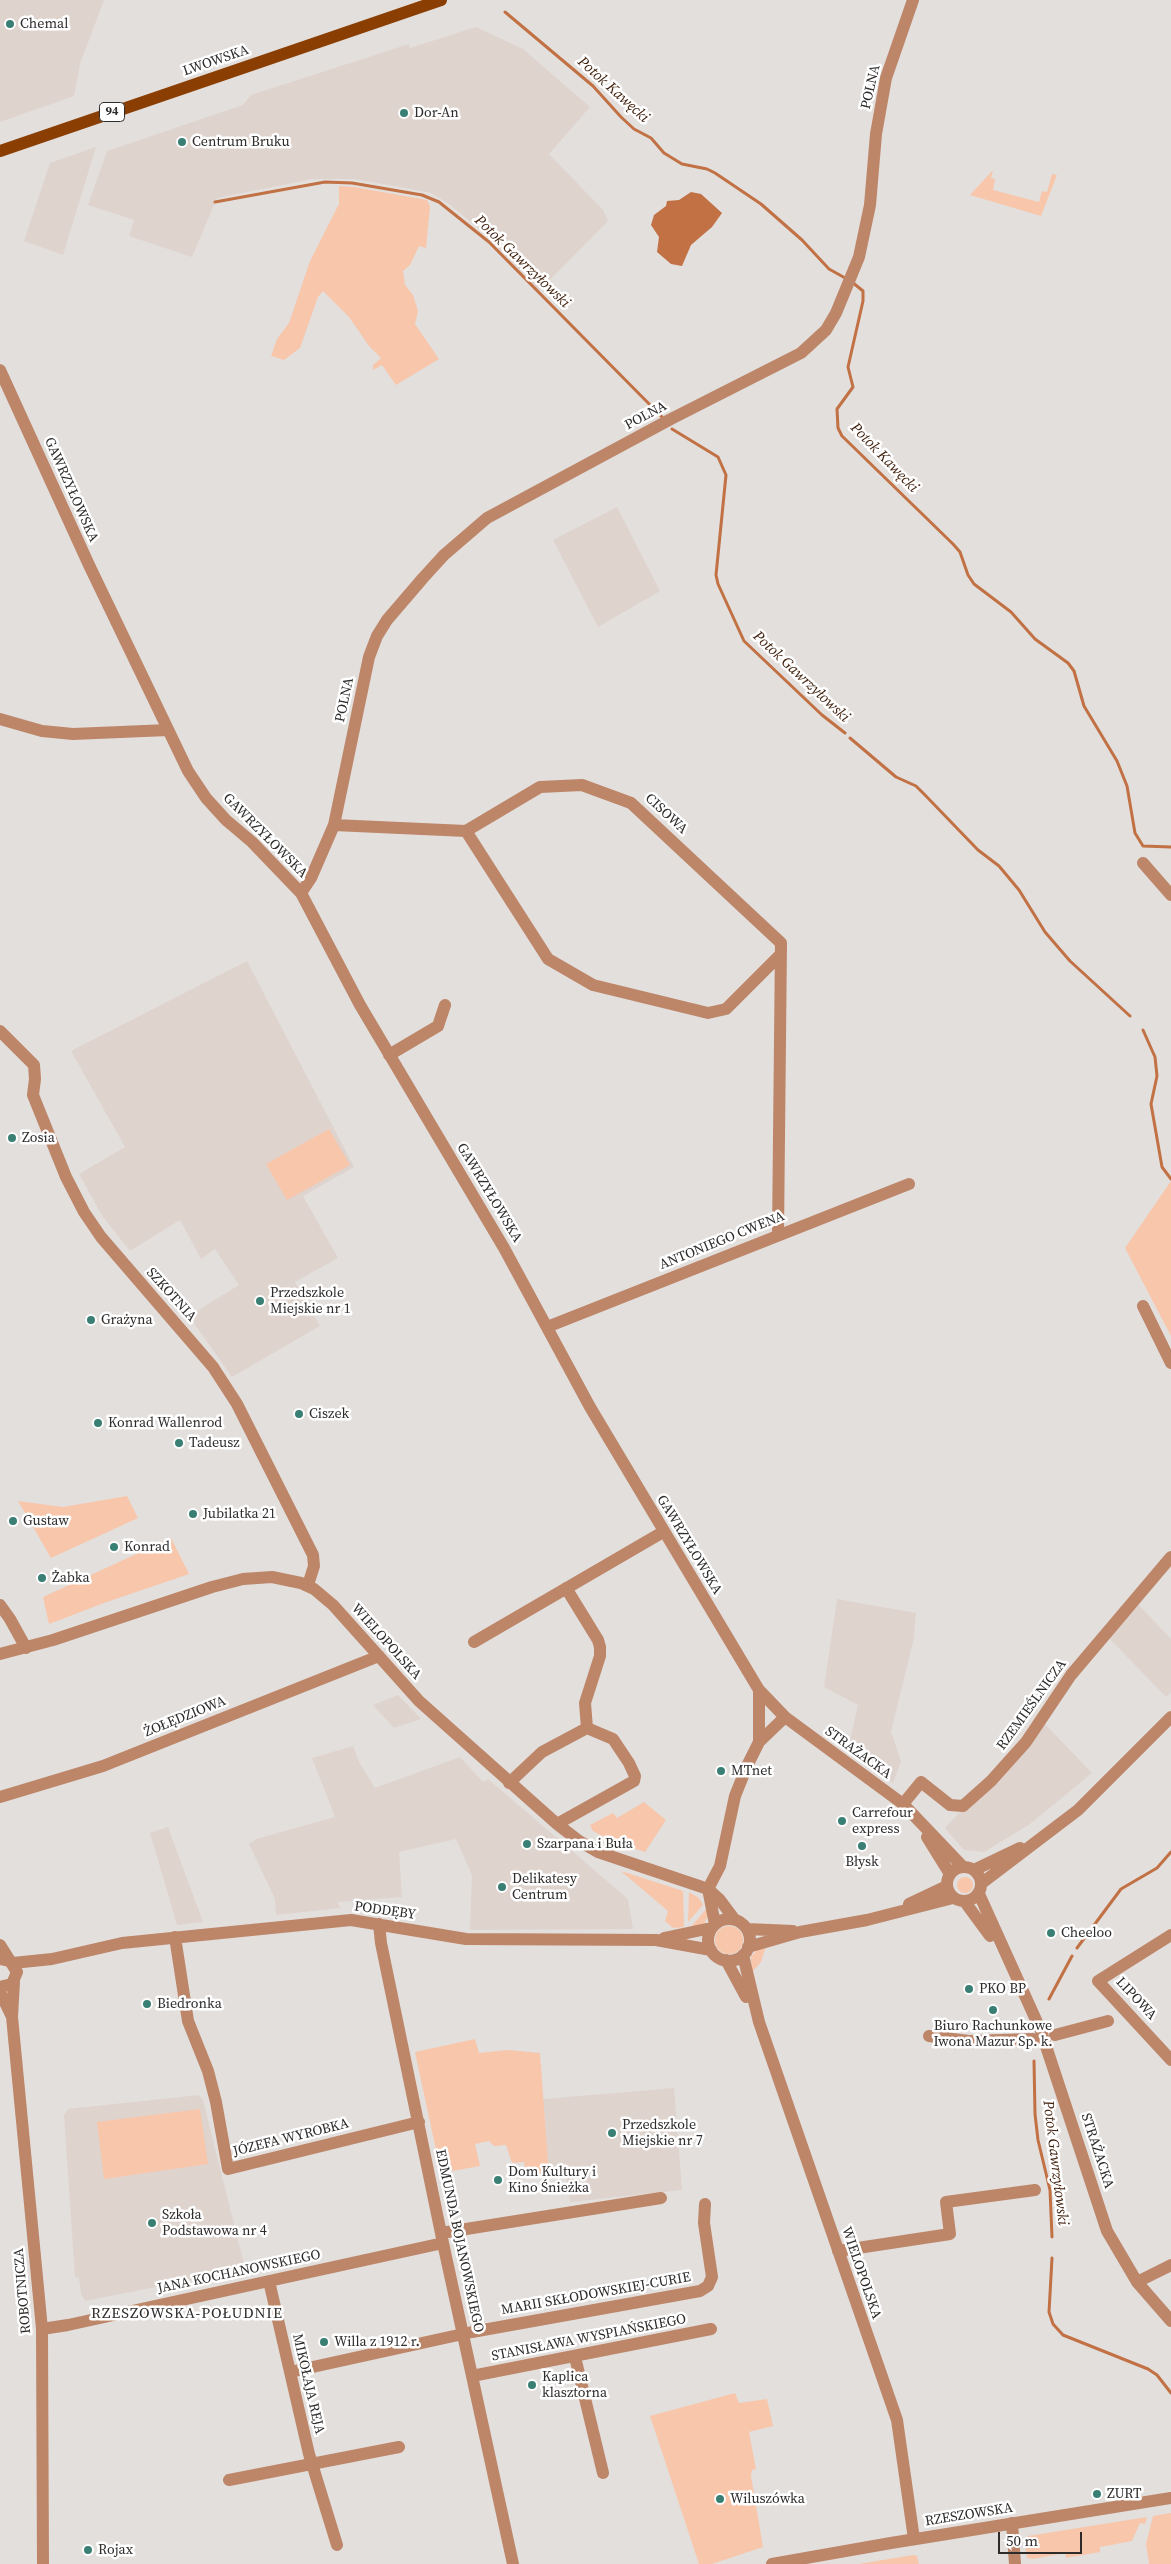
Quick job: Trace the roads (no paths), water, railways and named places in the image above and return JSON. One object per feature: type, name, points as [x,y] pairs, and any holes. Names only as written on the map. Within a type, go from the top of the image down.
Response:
[{"type":"main road","name":"LWOWSKA","points":[[0,150],[441,0]]},
{"type":"street","name":"POLNA","points":[[301,893],[312,878],[334,825],[369,657],[377,636],[387,620],[434,566],[469,533],[494,514],[678,415],[801,353],[826,330],[855,271],[870,205],[876,134],[886,78],[913,0]]},
{"type":"street","name":"GAWRZYŁOWSKA","points":[[0,370],[89,565],[188,771],[206,798],[301,893],[354,995],[504,1248],[663,1532],[759,1690],[785,1717]]},
{"type":"street","points":[[0,719],[42,731],[73,734],[168,730]]},
{"type":"street","name":"CISOWA","points":[[466,831],[540,787],[582,785],[632,803],[782,943],[778,1234]]},
{"type":"street","points":[[334,825],[466,831],[548,959],[593,985],[708,1013],[726,1009],[782,954]]},
{"type":"street","points":[[1143,863],[1171,895]]},
{"type":"street","points":[[389,1055],[438,1026],[445,1005]]},
{"type":"street","name":"SZKOTNIA","points":[[0,1031],[34,1065],[33,1095],[66,1177],[84,1212],[101,1237],[213,1367],[237,1404],[314,1555],[314,1566],[308,1585]]},
{"type":"street","name":"ANTONIEGO CWENA","points":[[547,1326],[909,1184]]},
{"type":"street","points":[[1143,1306],[1171,1363]]},
{"type":"street","points":[[474,1642],[663,1532]]},
{"type":"street","name":"RZEMIEŚLNICZA","points":[[903,1804],[921,1782],[950,1805],[963,1806],[991,1782],[1026,1742],[1071,1676],[1125,1609],[1171,1557]]},
{"type":"street","name":"WIELOPOLSKA","points":[[0,1654],[26,1648],[243,1579],[278,1577],[308,1585],[333,1605],[419,1701],[557,1824],[579,1841],[598,1852],[708,1889],[720,1900],[735,1920]]},
{"type":"street","points":[[566,1588],[598,1640],[600,1647],[600,1656],[585,1703],[587,1728]]},
{"type":"street","points":[[0,1605],[26,1648]]},
{"type":"street","name":"ŻOŁĘDZIOWA","points":[[0,1797],[103,1766],[379,1656]]},
{"type":"street","points":[[759,1690],[759,1742]]},
{"type":"street","points":[[785,1717],[759,1742],[735,1796],[720,1866],[708,1889],[713,1926],[708,1939],[711,1950],[718,1957],[726,1960],[800,1932],[867,1920],[954,1890],[980,1889],[1078,1810],[1171,1717]]},
{"type":"street","name":"STRAŻACKA","points":[[785,1717],[903,1804],[969,1868],[980,1889],[1043,2038],[1107,2231],[1137,2282],[1171,2321]]},
{"type":"street","points":[[509,1783],[542,1752],[587,1728]]},
{"type":"street","points":[[557,1824],[634,1780],[635,1776],[630,1763],[613,1739],[587,1728]]},
{"type":"street","name":"STRAŻACKA","points":[[913,1814],[954,1890],[979,1918],[1018,1978]]},
{"type":"street","points":[[954,1890],[969,1868],[1043,1837]]},
{"type":"street","points":[[713,1926],[726,1919],[735,1920],[747,1929],[800,1932]]},
{"type":"street","name":"PODDĘBY","points":[[0,1987],[6,1987],[11,1968],[122,1943],[351,1920],[466,1939],[656,1940],[711,1950]]},
{"type":"street","name":"EDMUNDA BOJANOWSKIEGO","points":[[379,1924],[381,1943],[442,2238],[513,2564]]},
{"type":"street","name":"PODDĘBY","points":[[656,1940],[713,1926]]},
{"type":"street","points":[[746,1951],[749,1935],[747,1929]]},
{"type":"street","name":"LIPOWA","points":[[1171,1935],[1098,1981],[1171,2060]]},
{"type":"street","name":"JÓZEFA WYROBKA","points":[[175,1937],[188,2021],[208,2071],[216,2102],[228,2169],[419,2122]]},
{"type":"street","points":[[0,1945],[11,1968]]},
{"type":"street","name":"WIELOPOLSKA","points":[[746,1951],[759,2022],[897,2420],[914,2539]]},
{"type":"street","name":"WIELOPOLSKA","points":[[726,1960],[759,2022]]},
{"type":"street","name":"ROBOTNICZA","points":[[11,1968],[12,2017],[42,2329],[43,2564]]},
{"type":"street","name":"ROBOTNICZA","points":[[0,1992],[12,2017]]},
{"type":"street","points":[[1055,2035],[1108,2021]]},
{"type":"street","points":[[929,2036],[969,2041],[1033,2039]]},
{"type":"street","points":[[838,2251],[950,2234],[946,2202],[1035,2190]]},
{"type":"street","name":"JANA KOCHANOWSKIEGO","points":[[42,2329],[269,2281],[442,2238],[661,2198]]},
{"type":"street","name":"MARII SKŁODOWSKIEJ-CURIE","points":[[290,2372],[463,2334],[700,2291],[708,2286],[712,2277],[704,2223],[705,2204]]},
{"type":"street","points":[[1137,2282],[1171,2265]]},
{"type":"street","name":"MIKOŁAJA REJA","points":[[269,2281],[313,2464],[337,2546]]},
{"type":"street","name":"STANISŁAWA WYSPIAŃSKIEGO","points":[[472,2376],[711,2329]]},
{"type":"street","points":[[575,2357],[603,2473]]},
{"type":"street","points":[[229,2480],[399,2447]]},
{"type":"street","name":"RZESZOWSKA","points":[[772,2564],[1171,2498]]},
{"type":"street","points":[[1012,2523],[1015,2564]]},
{"type":"waterway","name":"Potok Kawęcki","points":[[505,12],[593,86],[621,117],[634,129],[651,138],[664,153],[682,164],[707,169],[715,173],[761,204],[802,240],[829,269],[847,279]]},
{"type":"waterway","name":"Potok Gawrzyłowski","points":[[215,202],[325,182],[352,183],[422,195],[439,202],[489,242],[663,418]]},
{"type":"waterway","name":"Potok Kawęcki","points":[[852,282],[863,291],[863,301],[848,367],[853,387],[837,409],[838,428],[842,436],[953,544],[960,552],[968,575],[974,584],[1011,612],[1035,639],[1068,663],[1074,671],[1084,706],[1117,761],[1127,786],[1135,833],[1143,846],[1171,847]]},
{"type":"waterway","name":"Potok Gawrzyłowski","points":[[672,429],[718,457],[726,475],[716,575],[718,584],[744,641],[822,715],[845,733]]},
{"type":"waterway","name":"Potok Gawrzyłowski","points":[[850,738],[896,777],[916,786],[978,850],[999,866],[1019,890],[1045,932],[1070,961],[1130,1016]]},
{"type":"waterway","name":"Potok Gawrzyłowski","points":[[1143,1030],[1155,1057],[1157,1076],[1151,1104],[1162,1167],[1171,1179]]},
{"type":"waterway","name":"Potok Gawrzyłowski","points":[[1077,1948],[1121,1889],[1157,1868],[1171,1852]]},
{"type":"waterway","name":"Potok Gawrzyłowski","points":[[1049,1999],[1072,1956]]},
{"type":"waterway","name":"Potok Gawrzyłowski","points":[[1034,2061],[1035,2114],[1038,2140],[1050,2190],[1052,2237]]},
{"type":"waterway","name":"Potok Gawrzyłowski","points":[[1052,2258],[1049,2312],[1053,2324],[1063,2335],[1148,2369],[1157,2375],[1171,2393]]},
{"type":"place","name":"Chemal","points":[[10,24]]},
{"type":"place","name":"Dor-An","points":[[404,113]]},
{"type":"place","name":"Centrum Bruku","points":[[182,142]]},
{"type":"place","name":"Zosia","points":[[12,1138]]},
{"type":"place","name":"Przedszkole Miejskie nr 1","points":[[260,1301]]},
{"type":"place","name":"Grażyna","points":[[91,1320]]},
{"type":"place","name":"Ciszek","points":[[299,1414]]},
{"type":"place","name":"Konrad Wallenrod","points":[[98,1423]]},
{"type":"place","name":"Tadeusz","points":[[179,1443]]},
{"type":"place","name":"Jubilatka 21","points":[[193,1514]]},
{"type":"place","name":"Gustaw","points":[[13,1521]]},
{"type":"place","name":"Konrad","points":[[114,1547]]},
{"type":"place","name":"Żabka","points":[[42,1578]]},
{"type":"place","name":"MTnet","points":[[721,1771]]},
{"type":"place","name":"Carrefour express","points":[[842,1821]]},
{"type":"place","name":"Szarpana i Buła","points":[[527,1844]]},
{"type":"place","name":"Błysk","points":[[862,1846]]},
{"type":"place","name":"Delikatesy Centrum","points":[[502,1887]]},
{"type":"place","name":"Cheeloo","points":[[1051,1933]]},
{"type":"place","name":"PKO BP","points":[[969,1989]]},
{"type":"place","name":"Biedronka","points":[[147,2004]]},
{"type":"place","name":"Biuro Rachunkowe Iwona Mazur Sp. k.","points":[[993,2010]]},
{"type":"place","name":"Przedszkole Miejskie nr 7","points":[[612,2133]]},
{"type":"place","name":"Dom Kultury i Kino Śnieżka","points":[[498,2180]]},
{"type":"place","name":"Szkoła Podstawowa nr 4","points":[[152,2223]]},
{"type":"place","name":"Willa z 1912 r.","points":[[324,2342]]},
{"type":"place","name":"Kaplica klasztorna","points":[[532,2385]]},
{"type":"place","name":"ZURT","points":[[1097,2494]]},
{"type":"place","name":"Wiluszówka","points":[[720,2499]]},
{"type":"place","name":"Rojax","points":[[88,2550]]},
{"type":"district","name":"RZESZOWSKA-POŁUDNIE","points":[[187,2314]]}]
